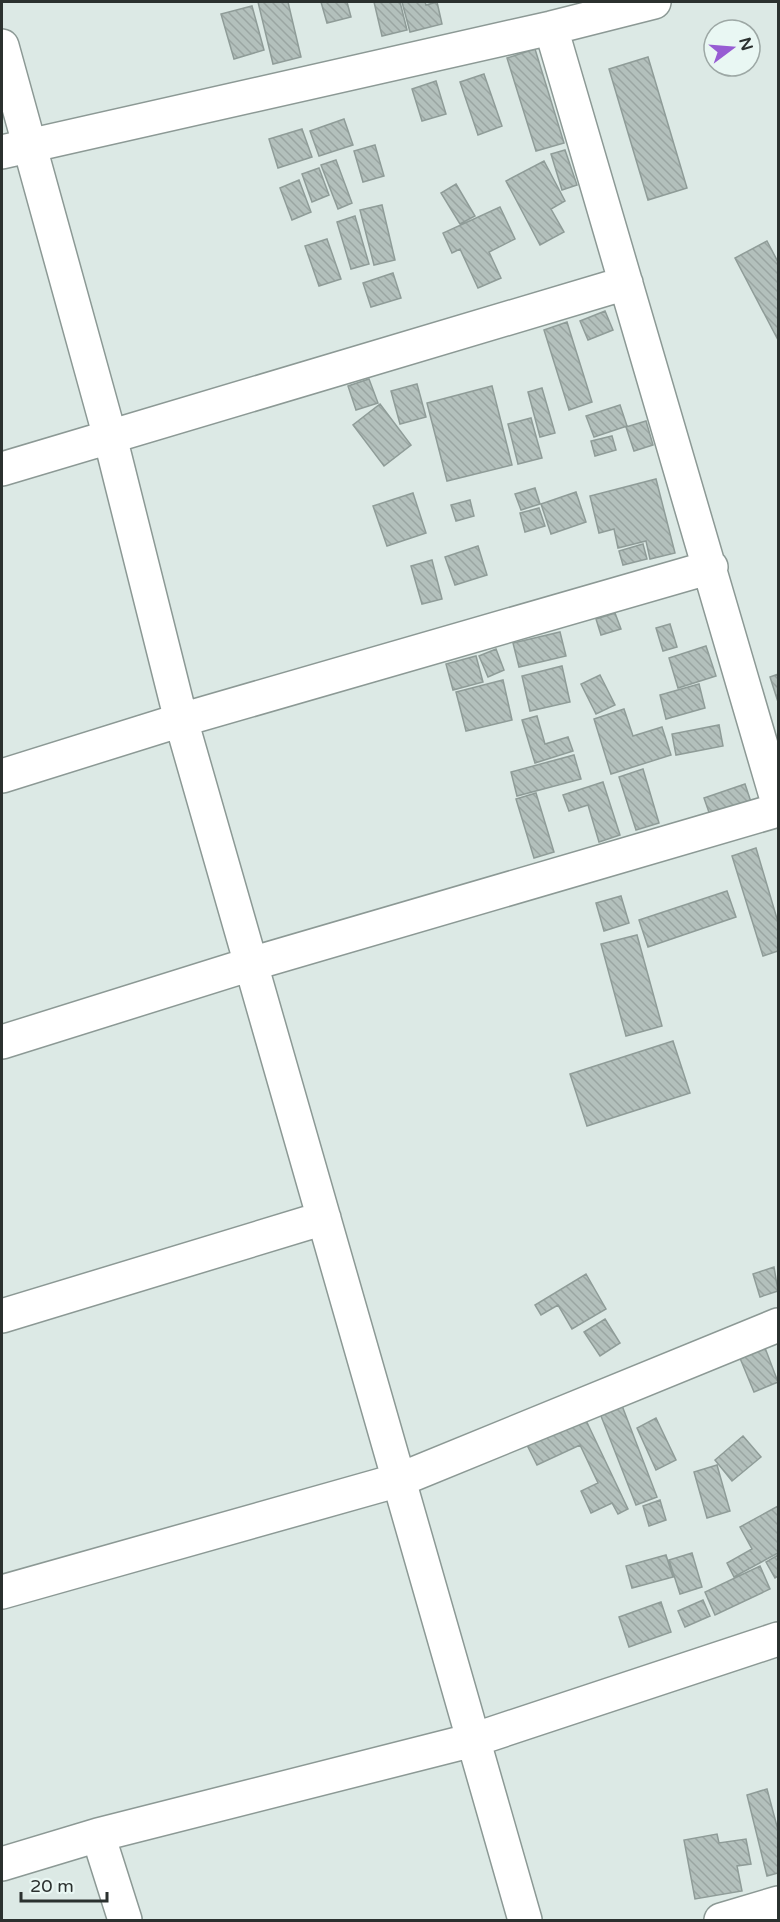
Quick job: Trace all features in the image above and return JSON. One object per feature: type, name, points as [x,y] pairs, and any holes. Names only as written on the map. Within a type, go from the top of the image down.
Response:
[{"type":"street","points":[[15,148],[551,28],[654,2]]},
{"type":"street","points":[[551,28],[711,567],[778,803]]},
{"type":"street","points":[[2,46],[15,148],[110,436],[182,720],[525,1920]]},
{"type":"street","points":[[2,469],[626,283]]},
{"type":"street","points":[[2,776],[182,720],[711,567]]},
{"type":"street","points":[[2,1042],[251,964],[778,810]]},
{"type":"street","points":[[2,1316],[324,1218]]},
{"type":"street","points":[[2,1592],[399,1480],[778,1324]]},
{"type":"street","points":[[2,1864],[98,1835],[473,1740],[778,1639]]},
{"type":"street","points":[[98,1835],[125,1920]]},
{"type":"street","points":[[721,1920],[778,1903]]},
{"type":"building","points":[[258,2],[288,2],[301,57],[273,64]]},
{"type":"building","points":[[321,2],[347,2],[351,17],[327,23]]},
{"type":"building","points":[[374,2],[400,2],[407,30],[382,36]]},
{"type":"building","points":[[402,2],[425,2],[426,5],[437,2],[442,24],[410,32]]},
{"type":"building","points":[[252,6],[264,50],[234,59],[221,14]]},
{"type":"building","points":[[535,49],[564,143],[536,151],[507,58]]},
{"type":"building","points":[[648,57],[687,188],[648,200],[609,69]]},
{"type":"building","points":[[484,74],[502,126],[478,135],[460,82]]},
{"type":"building","points":[[436,81],[446,114],[422,121],[412,89]]},
{"type":"building","points":[[344,119],[353,145],[319,156],[310,131]]},
{"type":"building","points":[[302,129],[312,157],[278,168],[269,139]]},
{"type":"building","points":[[375,145],[384,176],[363,182],[354,151]]},
{"type":"building","points":[[565,150],[577,185],[562,190],[551,154]]},
{"type":"building","points":[[336,160],[352,203],[338,209],[321,165]]},
{"type":"building","points":[[544,161],[565,201],[551,209],[564,232],[540,245],[506,181]]},
{"type":"building","points":[[319,168],[329,195],[312,202],[302,174]]},
{"type":"building","points":[[299,180],[311,212],[292,220],[280,188]]},
{"type":"building","points":[[456,184],[475,216],[460,224],[441,193]]},
{"type":"building","points":[[382,205],[395,260],[374,265],[360,210]]},
{"type":"building","points":[[500,207],[515,239],[489,252],[501,278],[478,288],[460,249],[452,253],[443,233]]},
{"type":"building","points":[[355,216],[369,264],[351,269],[337,222]]},
{"type":"building","points":[[327,239],[341,279],[319,286],[305,246]]},
{"type":"building","points":[[767,241],[778,262],[778,340],[735,258]]},
{"type":"building","points":[[393,273],[401,298],[371,307],[363,283]]},
{"type":"building","points":[[605,311],[613,330],[588,340],[580,321]]},
{"type":"building","points":[[567,322],[592,402],[569,410],[544,330]]},
{"type":"building","points":[[369,379],[378,403],[356,410],[348,386]]},
{"type":"building","points":[[417,384],[426,417],[400,424],[391,391]]},
{"type":"building","points":[[492,386],[512,465],[447,481],[427,403]]},
{"type":"building","points":[[542,388],[555,433],[540,437],[528,392]]},
{"type":"building","points":[[380,404],[411,445],[384,466],[353,425]]},
{"type":"building","points":[[620,405],[627,426],[594,437],[586,416]]},
{"type":"building","points":[[531,418],[542,458],[518,464],[508,424]]},
{"type":"building","points":[[646,421],[653,445],[634,451],[626,427]]},
{"type":"building","points":[[612,436],[616,450],[595,456],[591,441]]},
{"type":"building","points":[[656,479],[675,553],[650,559],[646,541],[618,548],[614,529],[599,533],[590,496]]},
{"type":"building","points":[[535,488],[540,504],[521,510],[515,494]]},
{"type":"building","points":[[576,492],[586,522],[551,534],[541,504]]},
{"type":"building","points":[[413,493],[426,533],[387,546],[373,506]]},
{"type":"building","points":[[470,500],[474,516],[456,521],[451,505]]},
{"type":"building","points":[[539,508],[545,526],[525,532],[520,513]]},
{"type":"building","points":[[643,544],[647,559],[623,565],[619,551]]},
{"type":"building","points":[[478,546],[487,575],[455,585],[445,557]]},
{"type":"building","points":[[432,560],[442,599],[422,604],[411,566]]},
{"type":"building","points":[[615,613],[621,629],[601,635],[596,619]]},
{"type":"building","points":[[670,624],[677,647],[663,651],[656,628]]},
{"type":"building","points":[[560,632],[566,656],[519,667],[513,643]]},
{"type":"building","points":[[706,646],[716,676],[678,688],[669,658]]},
{"type":"building","points":[[496,649],[504,670],[488,677],[479,656]]},
{"type":"building","points":[[476,656],[483,682],[453,690],[446,664]]},
{"type":"building","points":[[562,666],[570,702],[530,711],[522,676]]},
{"type":"building","points":[[778,674],[778,702],[770,677]]},
{"type":"building","points":[[600,675],[615,705],[596,714],[581,684]]},
{"type":"building","points":[[503,680],[512,720],[466,731],[456,692]]},
{"type":"building","points":[[699,684],[705,708],[666,719],[660,695]]},
{"type":"building","points":[[624,709],[633,736],[662,727],[671,755],[611,774],[594,719]]},
{"type":"building","points":[[537,716],[545,744],[568,737],[573,751],[535,763],[522,720]]},
{"type":"building","points":[[719,725],[723,746],[676,755],[672,734]]},
{"type":"building","points":[[574,755],[581,779],[517,796],[511,772]]},
{"type":"building","points":[[643,769],[659,823],[636,830],[619,777]]},
{"type":"building","points":[[603,782],[620,835],[599,842],[588,805],[569,811],[563,795]]},
{"type":"building","points":[[745,784],[752,805],[711,818],[704,798]]},
{"type":"building","points":[[536,793],[554,852],[534,858],[516,799]]},
{"type":"building","points":[[756,848],[778,922],[778,951],[763,956],[732,856]]},
{"type":"building","points":[[727,891],[736,917],[648,947],[639,920]]},
{"type":"building","points":[[621,896],[629,923],[604,931],[596,903]]},
{"type":"building","points":[[637,935],[662,1026],[626,1036],[601,944]]},
{"type":"building","points":[[673,1041],[690,1093],[587,1126],[570,1074]]},
{"type":"building","points":[[774,1267],[778,1291],[760,1297],[753,1274]]},
{"type":"building","points":[[586,1274],[606,1309],[572,1329],[558,1305],[541,1315],[535,1305]]},
{"type":"building","points":[[605,1319],[620,1343],[600,1356],[584,1332]]},
{"type":"building","points":[[762,1340],[778,1382],[754,1392],[737,1351]]},
{"type":"building","points":[[621,1403],[657,1497],[636,1505],[599,1411]]},
{"type":"building","points":[[583,1414],[628,1509],[618,1514],[612,1503],[591,1513],[581,1491],[598,1483],[580,1445],[537,1465],[525,1441]]},
{"type":"building","points":[[656,1418],[676,1460],[656,1470],[637,1428]]},
{"type":"building","points":[[743,1436],[761,1457],[732,1481],[715,1460]]},
{"type":"building","points":[[717,1465],[730,1511],[707,1518],[694,1472]]},
{"type":"building","points":[[660,1500],[666,1520],[649,1526],[643,1506]]},
{"type":"building","points":[[778,1506],[778,1553],[734,1577],[727,1563],[752,1549],[740,1527]]},
{"type":"building","points":[[692,1553],[702,1587],[680,1594],[669,1560]]},
{"type":"building","points":[[666,1555],[673,1577],[632,1588],[626,1566]]},
{"type":"building","points":[[778,1555],[778,1576],[775,1578],[766,1562]]},
{"type":"building","points":[[760,1566],[770,1589],[715,1615],[705,1592]]},
{"type":"building","points":[[703,1600],[710,1616],[685,1627],[678,1611]]},
{"type":"building","points":[[661,1602],[671,1632],[629,1647],[619,1617]]},
{"type":"building","points":[[767,1789],[778,1830],[778,1873],[767,1876],[747,1795]]},
{"type":"building","points":[[717,1834],[719,1843],[746,1839],[751,1864],[737,1866],[742,1891],[695,1899],[684,1840]]}]
